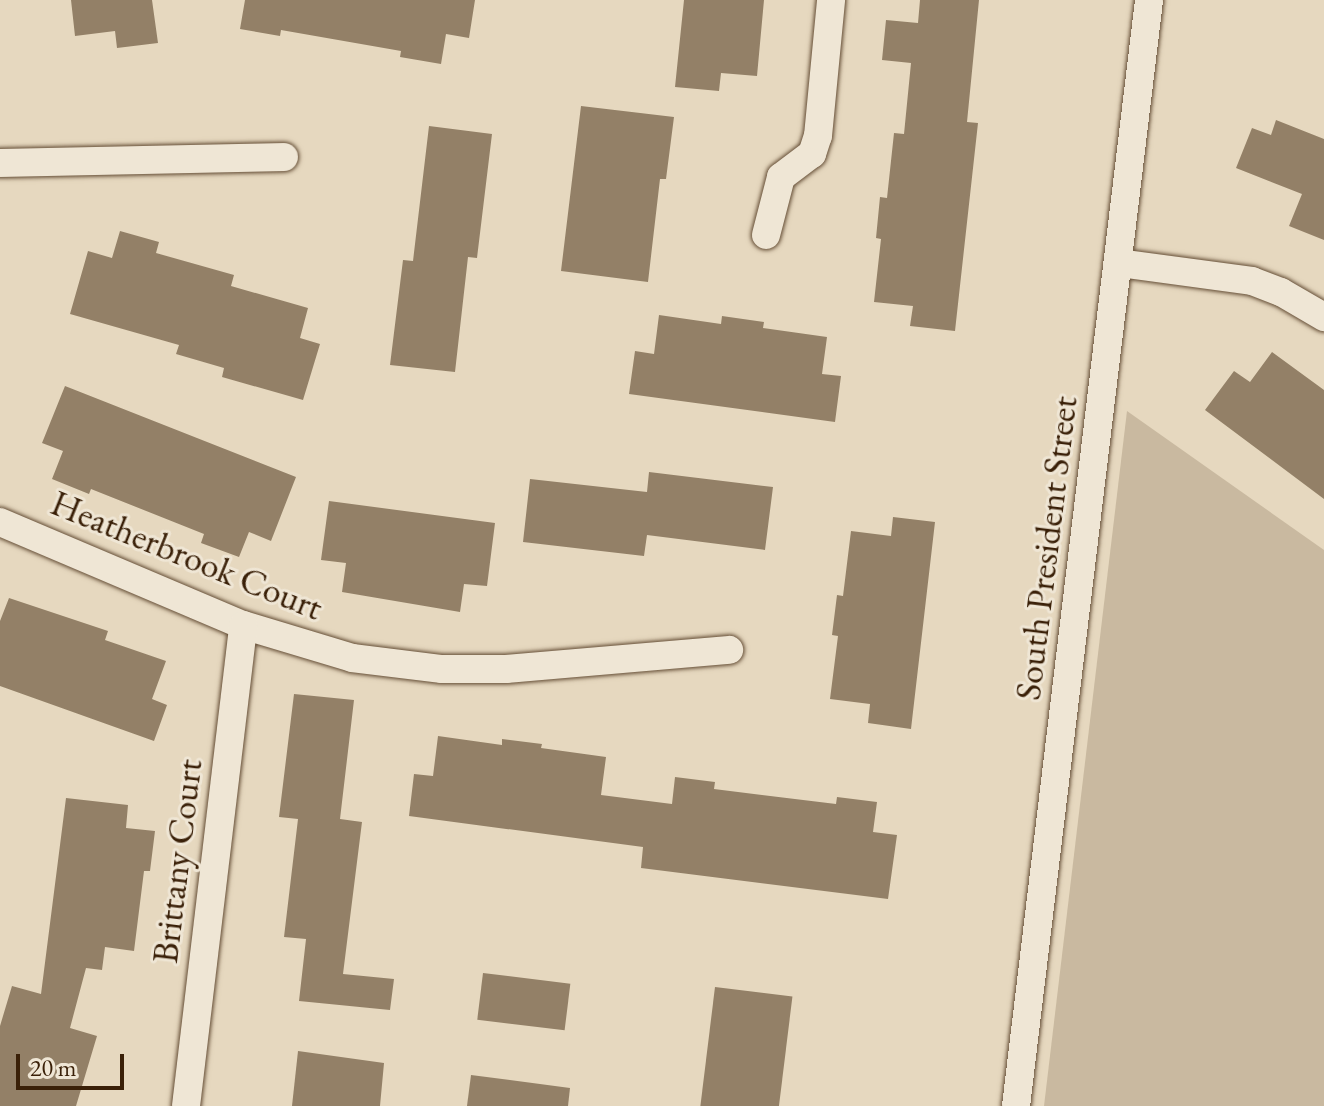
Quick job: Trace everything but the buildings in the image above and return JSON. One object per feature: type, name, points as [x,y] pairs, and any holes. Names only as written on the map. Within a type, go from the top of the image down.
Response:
[{"type":"street","points":[[766,235],[781,177],[812,154],[818,136],[831,0]]},
{"type":"street","name":"South President Street","points":[[1016,1106],[1149,0]]},
{"type":"street","points":[[0,163],[284,157]]},
{"type":"street","points":[[1119,263],[1252,281],[1281,292],[1324,317]]},
{"type":"street","name":"Heatherbrook Court","points":[[0,522],[243,625],[352,658],[442,669],[506,669],[729,650]]},
{"type":"street","name":"Brittany Court","points":[[186,1106],[243,625]]},
{"type":"shaded area","points":[[1127,411],[1324,550],[1324,1106],[1044,1106]]}]
